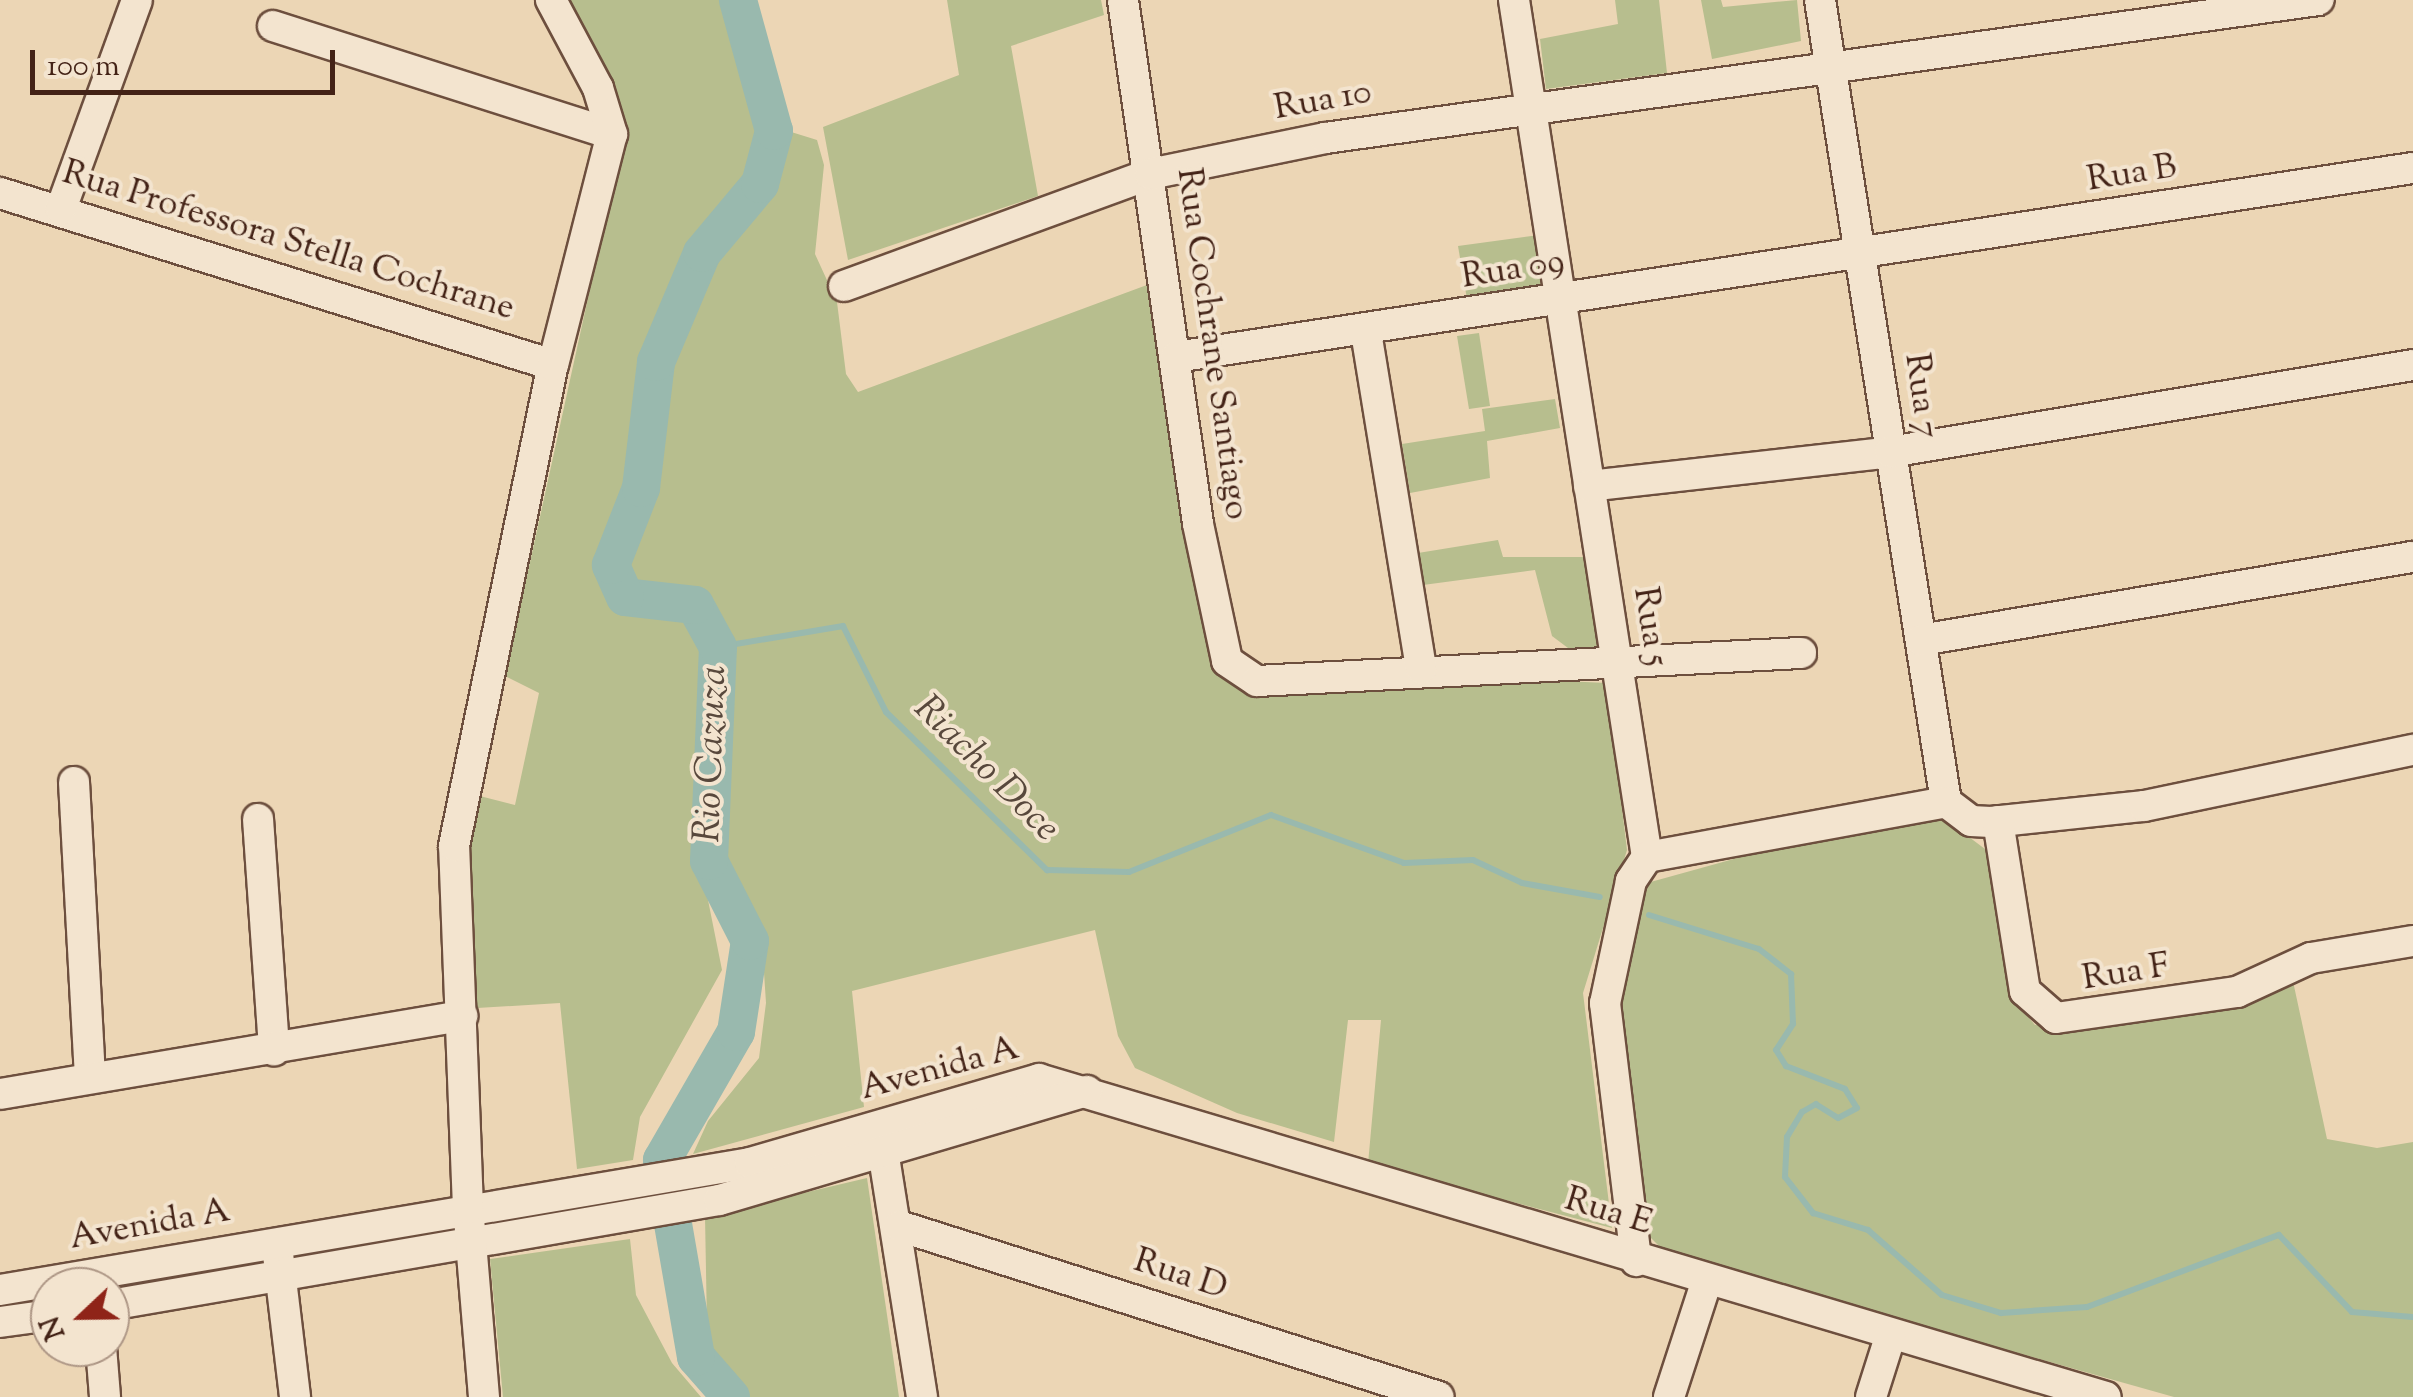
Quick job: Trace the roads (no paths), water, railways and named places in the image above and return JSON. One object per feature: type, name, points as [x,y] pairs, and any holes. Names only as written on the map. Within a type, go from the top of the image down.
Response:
[{"type":"street","points":[[61,209],[137,0]]},
{"type":"street","points":[[484,1397],[468,1208],[454,846],[552,366],[612,134],[598,88],[551,0]]},
{"type":"street","name":"Rua Cochrane Santiago","points":[[1123,0],[1218,635],[1227,662],[1256,681],[1422,670]]},
{"type":"street","name":"Rua 5","points":[[1514,0],[1647,857]]},
{"type":"street","name":"Rua 7","points":[[1820,0],[1946,802]]},
{"type":"street","name":"Rua 10","points":[[844,286],[1150,174],[1532,106],[1832,62],[2318,0]]},
{"type":"street","points":[[273,26],[612,134]]},
{"type":"street","name":"Rua B","points":[[1862,255],[2413,168]]},
{"type":"street","name":"Rua Professora Stella Cochrane","points":[[0,193],[552,366]]},
{"type":"street","name":"Rua 09","points":[[1176,356],[1366,332],[1862,255]]},
{"type":"street","points":[[1366,332],[1422,670],[1801,653]]},
{"type":"street","points":[[1589,486],[1890,452],[2413,364]]},
{"type":"street","points":[[1921,640],[2413,557]]},
{"type":"street","points":[[1636,1261],[1605,1003],[1631,882],[1647,857],[1946,802],[1971,820],[1998,822],[2144,806],[2413,750]]},
{"type":"street","points":[[74,782],[90,1078]]},
{"type":"street","points":[[258,819],[274,1050]]},
{"type":"street","name":"Rua F","points":[[1998,822],[2025,991],[2056,1018],[2237,992],[2311,958],[2413,941]]},
{"type":"street","points":[[0,1094],[462,1016]]},
{"type":"street","name":"Avenida A","points":[[130,1273],[278,1241],[711,1170],[1025,1080],[1089,1091]]},
{"type":"street","name":"Rua E","points":[[1089,1091],[1706,1283],[2087,1394]]},
{"type":"street","name":"Avenida A","points":[[130,1301],[280,1272],[719,1200],[886,1157],[1089,1091]]},
{"type":"street","points":[[878,1125],[900,1226],[922,1397]]},
{"type":"street","name":"Rua D","points":[[900,1226],[1438,1397]]},
{"type":"street","points":[[278,1241],[294,1397]]},
{"type":"street","points":[[1670,1397],[1706,1283]]},
{"type":"street","name":"Avenida A","points":[[0,1290],[30,1287]]},
{"type":"street","points":[[0,1322],[30,1317]]},
{"type":"street","points":[[1871,1397],[1890,1338]]},
{"type":"street","points":[[103,1367],[105,1397]]},
{"type":"waterway","name":"Rio Cazuza","points":[[731,1397],[696,1357],[662,1160],[736,1032],[750,941],[709,861],[718,647],[695,605],[625,597],[611,565],[641,488],[656,362],[702,253],[760,184],[774,131],[738,0]]},
{"type":"waterway","name":"Riacho Doce","points":[[718,647],[843,626],[886,712],[1047,870],[1129,872],[1271,815],[1404,863],[1473,860],[1522,883],[1600,897]]},
{"type":"waterway","name":"Riacho Doce","points":[[1649,915],[1759,949],[1791,974],[1793,1024],[1776,1050],[1786,1066],[1845,1089],[1857,1108],[1838,1118],[1816,1104],[1802,1112],[1787,1137],[1785,1177],[1813,1213],[1868,1230],[1942,1295],[2001,1313],[2087,1307],[2279,1235],[2352,1312],[2413,1317]]}]
